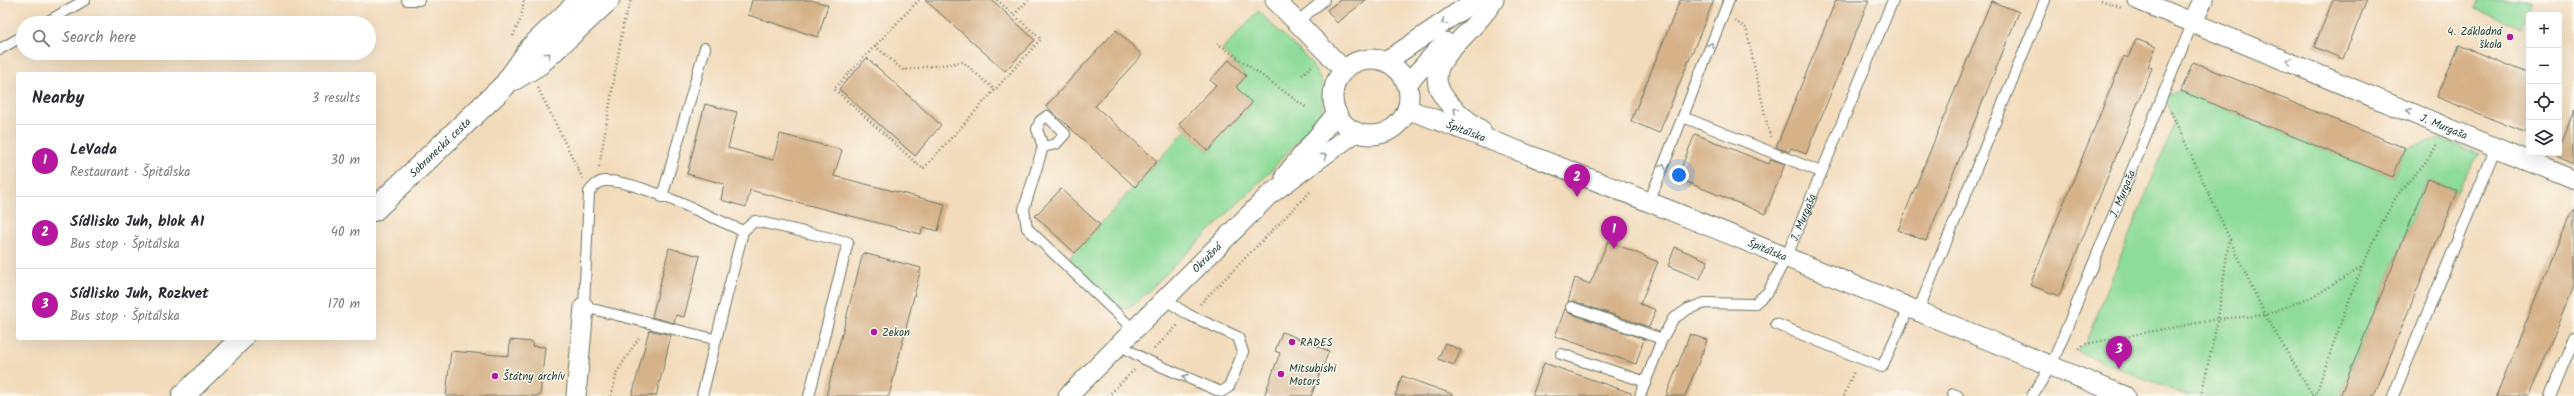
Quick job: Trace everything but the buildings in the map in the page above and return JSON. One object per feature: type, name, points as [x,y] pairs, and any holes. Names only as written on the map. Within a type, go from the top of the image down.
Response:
[{"type":"main road","name":"Sobranecká cesta","points":[[376,208],[505,85],[531,48],[582,0]]},
{"type":"main road","name":"Sobranecká cesta","points":[[505,85],[539,64],[608,0]]},
{"type":"main road","points":[[183,396],[240,340]]},
{"type":"street","points":[[1276,0],[1344,70]]},
{"type":"street","points":[[1387,61],[1476,0]]},
{"type":"street","points":[[1407,84],[1419,68],[1486,0]]},
{"type":"street","points":[[1494,0],[1487,11],[1444,56],[1438,77],[1440,90],[1450,105],[1472,124],[1499,142]]},
{"type":"street","name":"J. Murgaša","points":[[2138,0],[2574,180]]},
{"type":"street","points":[[2193,22],[2203,0]]},
{"type":"street","points":[[1365,59],[1387,61],[1400,72],[1407,84],[1410,92],[1407,109],[1402,119],[1384,133],[1374,135],[1356,132],[1343,124],[1337,114],[1333,90],[1344,70],[1354,62],[1365,59]]},
{"type":"street","name":"Špitálska","points":[[1407,109],[1499,142],[2125,396]]},
{"type":"street","points":[[1269,195],[1337,114]]},
{"type":"street","name":"Okružná","points":[[1068,396],[1133,329],[1269,195],[1356,132]]},
{"type":"street","points":[[576,396],[584,307]]},
{"type":"lane","points":[[57,16],[85,0]]},
{"type":"lane","points":[[408,0],[419,0]]},
{"type":"lane","points":[[1297,22],[1324,0]]},
{"type":"lane","points":[[1649,202],[1729,0]]},
{"type":"lane","name":"J. Murgaša","points":[[1640,396],[1662,339],[1673,319],[1688,309],[1705,303],[1754,304],[1768,292],[1786,258],[1893,0]]},
{"type":"lane","points":[[1776,324],[1882,367],[1913,310],[2044,0]]},
{"type":"lane","name":"J. Murgaša","points":[[2032,396],[2051,366],[2193,22]]},
{"type":"lane","points":[[0,49],[16,40]]},
{"type":"lane","points":[[662,197],[705,48]]},
{"type":"lane","points":[[1683,117],[1822,172]]},
{"type":"lane","points":[[1043,147],[1024,209],[1027,228],[1133,329]]},
{"type":"lane","points":[[2393,396],[2496,147]]},
{"type":"lane","points":[[714,340],[584,307],[589,192],[596,184],[606,180],[635,186],[743,231]]},
{"type":"lane","points":[[702,396],[714,340],[743,231],[755,221],[848,242],[809,396]]},
{"type":"lane","points":[[1118,344],[1144,359],[1221,392],[1229,388],[1243,352],[1238,337],[1189,315],[1164,299]]},
{"type":"lane","points":[[1571,307],[1662,339]]},
{"type":"lane","points":[[2550,396],[2574,337]]},
{"type":"lane","points":[[1561,354],[1646,382]]},
{"type":"path","points":[[512,37],[521,18],[524,0]]},
{"type":"path","points":[[596,184],[624,21],[631,0]]},
{"type":"path","points":[[919,0],[834,89],[923,169],[1041,39],[997,0]]},
{"type":"path","points":[[1014,15],[1028,0]]},
{"type":"path","points":[[1724,14],[1746,28],[1773,153]]},
{"type":"path","points":[[1217,43],[1307,108]]},
{"type":"path","points":[[875,46],[903,70],[963,62],[994,89]]},
{"type":"path","points":[[1302,75],[1314,64]]},
{"type":"path","points":[[537,87],[589,192]]},
{"type":"path","points":[[2163,95],[2265,315],[2314,396]]},
{"type":"path","points":[[2314,396],[2362,267],[2393,203],[2430,158],[2440,138]]},
{"type":"path","points":[[1108,396],[1310,192]]},
{"type":"path","points":[[2201,396],[2218,319],[2229,238]]},
{"type":"path","points":[[2076,351],[2085,344],[2218,319],[2265,315],[2316,296],[2362,267]]},
{"type":"path","points":[[612,396],[617,372],[640,337],[646,322]]},
{"type":"path","points":[[1844,396],[1859,358]]},
{"type":"green space","points":[[2479,0],[2532,0],[2520,28],[2475,9]]},
{"type":"green space","points":[[1258,11],[1309,60],[1324,86],[1321,115],[1267,175],[1135,304],[1126,309],[1115,304],[1069,263],[1072,255],[1186,130],[1208,151],[1252,103],[1236,87],[1246,76],[1222,50]]},
{"type":"green space","points":[[2181,91],[2393,177],[2405,148],[2440,138],[2479,154],[2457,191],[2428,179],[2340,396],[2187,396],[2076,351],[2085,344],[2175,122],[2163,95]]},
{"type":"place","name":"4. Základná škola","points":[[2510,37]]},
{"type":"place","name":"Sídlisko Juh, blok A1","points":[[1577,197]]},
{"type":"place","name":"LeVada","points":[[1614,249]]},
{"type":"place","name":"Zekon","points":[[874,332]]},
{"type":"place","name":"RADES","points":[[1292,342]]},
{"type":"place","name":"Sídlisko Juh, Rozkvet","points":[[2119,369]]},
{"type":"place","name":"Mitsubishi Motors","points":[[1281,374]]},
{"type":"place","name":"Štátny archív","points":[[495,376]]}]
